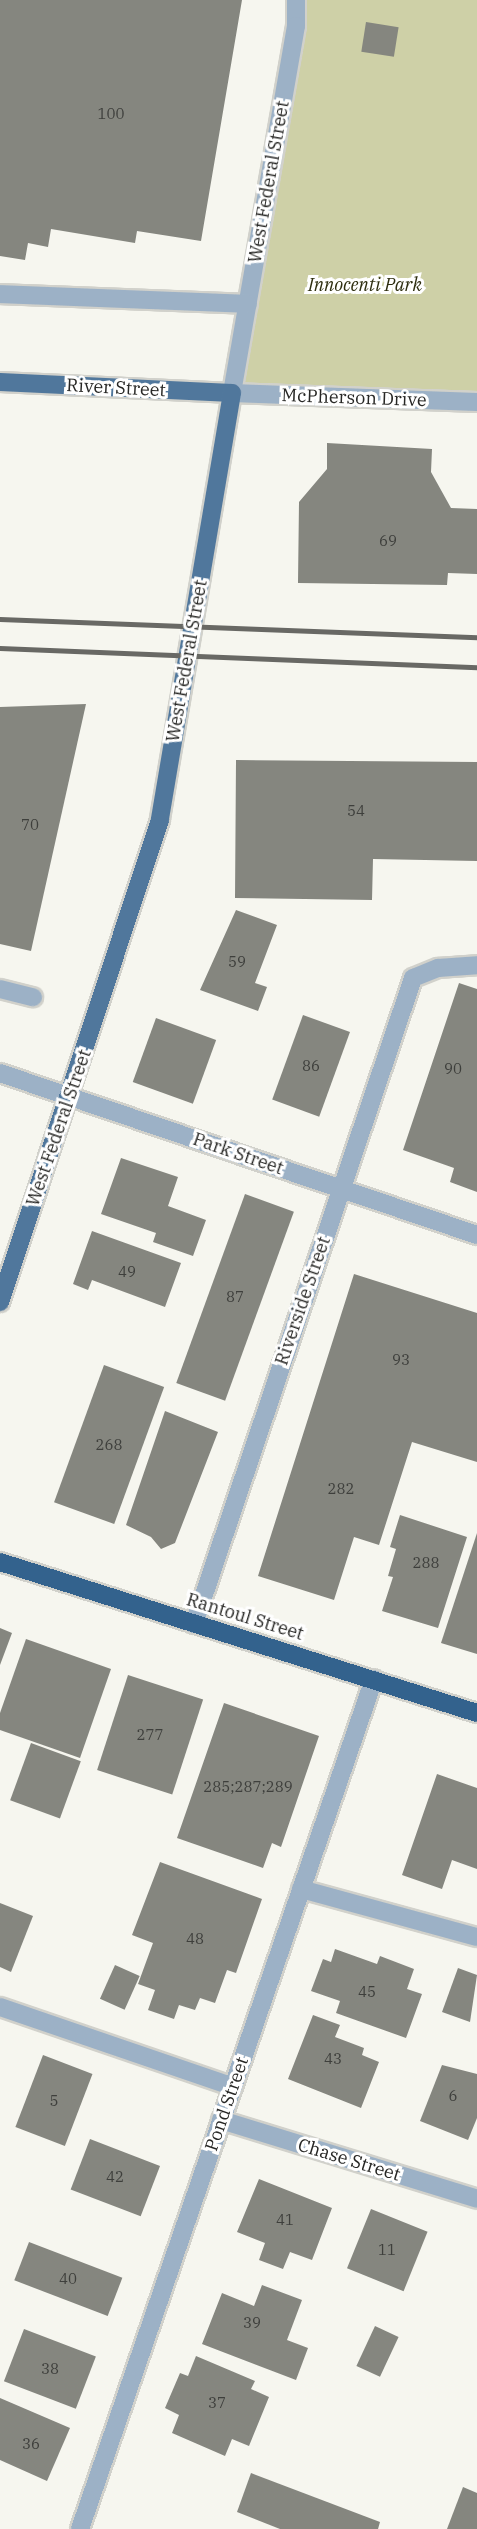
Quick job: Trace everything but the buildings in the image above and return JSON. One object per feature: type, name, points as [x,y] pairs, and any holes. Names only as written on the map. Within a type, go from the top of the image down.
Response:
[{"type":"highway","name":"Rantoul Street","points":[[0,1562],[477,1713]]},
{"type":"main road","name":"River Street","points":[[0,382],[232,393]]},
{"type":"main road","name":"West Federal Street","points":[[0,1302],[160,820],[232,393]]},
{"type":"street","name":"West Federal Street","points":[[232,393],[296,26],[296,0]]},
{"type":"street","points":[[0,294],[248,304]]},
{"type":"street","name":"McPherson Drive","points":[[232,393],[477,402]]},
{"type":"street","name":"Riverside Street","points":[[194,1624],[413,978],[438,968],[477,965]]},
{"type":"street","points":[[0,989],[33,997]]},
{"type":"street","name":"Park Street","points":[[0,1073],[477,1235]]},
{"type":"street","name":"Pond Street","points":[[80,2529],[374,1679]]},
{"type":"street","points":[[301,1889],[477,1937]]},
{"type":"street","points":[[0,2007],[233,2087]]},
{"type":"street","name":"Chase Street","points":[[221,2120],[477,2199]]},
{"type":"green space","name":"Innocenti Park","points":[[296,0],[477,0],[477,402],[232,393]]},
{"type":"railway","points":[[0,619],[477,637]]},
{"type":"railway","points":[[0,648],[477,667]]}]
